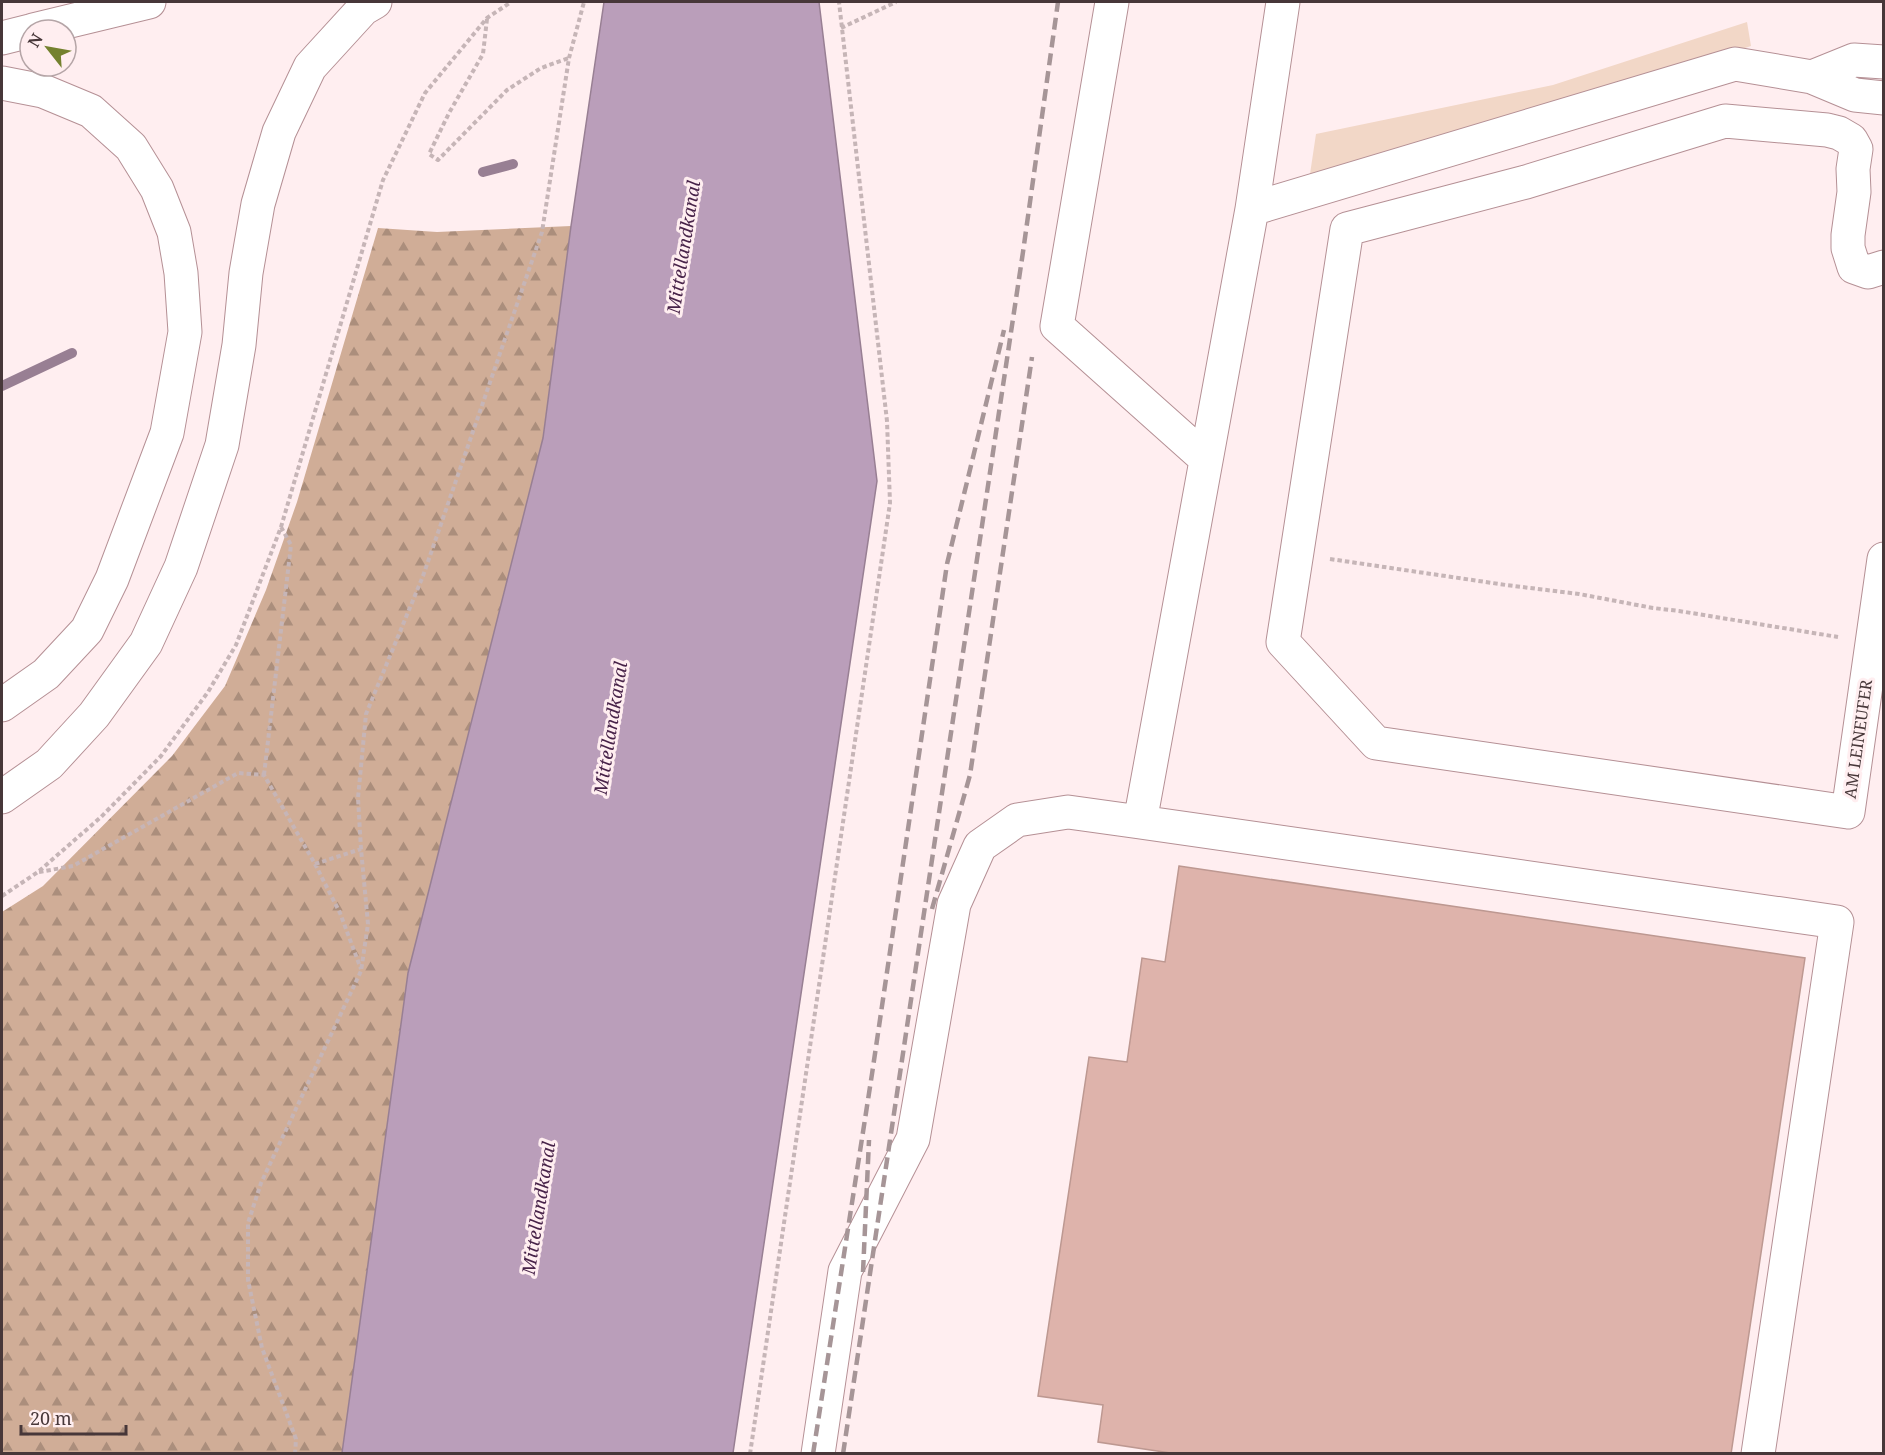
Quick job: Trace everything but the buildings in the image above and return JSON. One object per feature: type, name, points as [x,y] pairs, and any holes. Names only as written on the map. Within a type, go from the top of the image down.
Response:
[{"type":"main road","points":[[78,19],[149,2]]},
{"type":"main road","points":[[2,797],[49,764],[94,715],[146,643],[181,567],[222,445],[239,345],[246,273],[258,204],[279,132],[310,67],[363,9],[375,2]]},
{"type":"main road","points":[[1112,2],[1057,326],[1206,459]]},
{"type":"main road","points":[[1140,822],[1252,208],[1283,2]]},
{"type":"main road","points":[[1812,77],[1854,60],[1884,62]]},
{"type":"main road","points":[[1252,208],[1735,64],[1812,77],[1855,95],[1884,98]]},
{"type":"main road","points":[[2,83],[43,91],[92,111],[130,147],[158,189],[174,232],[181,273],[185,332],[167,433],[112,579],[87,630],[46,674],[2,705]]},
{"type":"main road","points":[[1296,553],[1347,229],[1526,182],[1725,121],[1827,130],[1839,133],[1851,140],[1856,149],[1848,248],[1854,267],[1868,272],[1884,267]]},
{"type":"main road","name":"AM LEINEUFER","points":[[1296,553],[1283,642],[1376,743],[1848,812],[1884,559]]},
{"type":"main road","points":[[818,1454],[845,1271],[913,1139],[954,904],[980,846],[1017,820],[1068,812],[1837,922],[1758,1454]]},
{"type":"path","points":[[2,896],[38,872],[101,817],[160,756],[208,692],[236,645],[280,527],[383,180],[425,93],[487,18],[511,2]]},
{"type":"path","points":[[295,1454],[296,1439],[262,1348],[248,1280],[248,1223],[261,1183],[361,971],[368,924],[358,798],[366,714],[423,576],[542,232],[570,58],[584,2]]},
{"type":"path","points":[[750,1454],[890,503],[887,421],[839,2]]},
{"type":"path","points":[[841,28],[896,2]]},
{"type":"path","points":[[487,18],[483,54],[449,113],[429,154],[438,160],[507,90],[541,68],[570,58]]},
{"type":"path","points":[[280,527],[291,545],[264,775],[340,913],[361,971]]},
{"type":"path","points":[[1296,553],[1579,594],[1653,608],[1872,642]]},
{"type":"path","points":[[38,872],[73,866],[238,773],[264,775]]},
{"type":"path","points":[[315,864],[361,849]]},
{"type":"shaded area","points":[[1747,22],[1751,46],[1547,115],[1310,174],[1316,134],[1553,85]]},
{"type":"green space","points":[[571,226],[543,438],[408,973],[342,1453],[2,1454],[2,912],[43,886],[172,756],[225,686],[266,590],[297,502],[378,228],[437,232]]},
{"type":"water","name":"Mittellandkanal","points":[[604,2],[819,2],[877,481],[733,1453],[342,1453],[408,973],[543,438]]},
{"type":"waterway","points":[[483,172],[513,164]]},
{"type":"waterway","points":[[2,386],[72,353]]},
{"type":"railway","points":[[843,1454],[1023,252],[1058,2]]},
{"type":"railway","points":[[813,1454],[947,564],[1004,330]]},
{"type":"railway","points":[[932,909],[970,775],[1032,357]]},
{"type":"railway","points":[[863,1272],[869,1140]]}]
